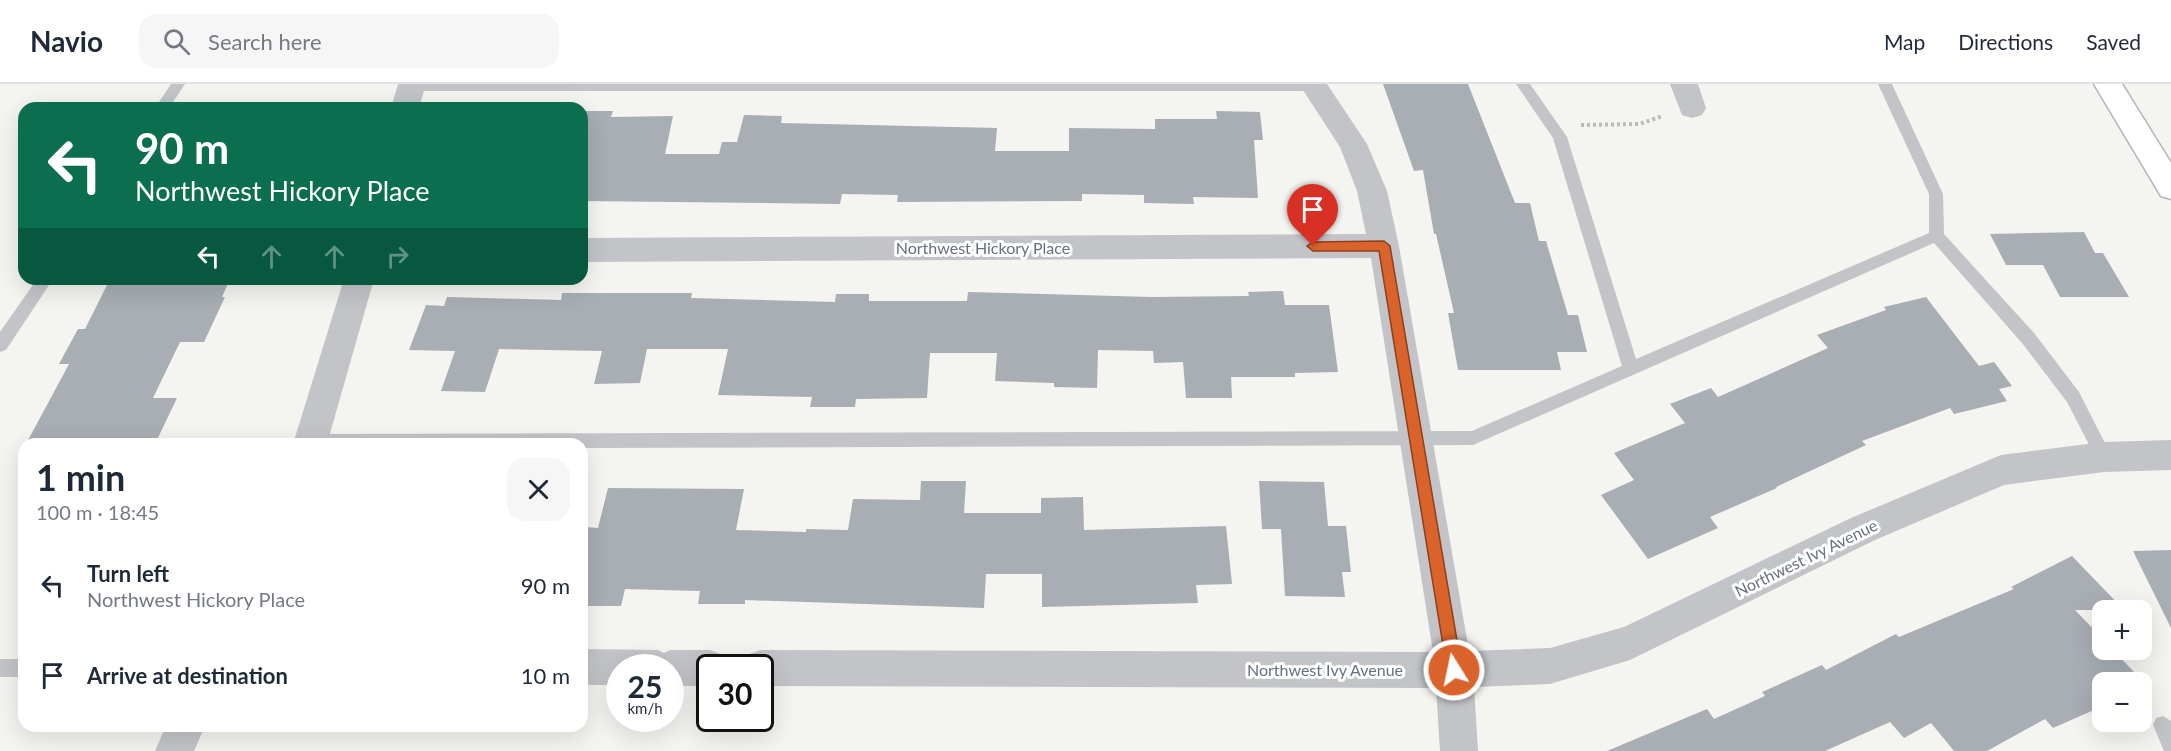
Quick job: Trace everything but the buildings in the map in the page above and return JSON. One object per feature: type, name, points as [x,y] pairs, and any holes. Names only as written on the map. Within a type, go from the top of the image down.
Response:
[{"type":"main road","points":[[2108,84],[2171,188]]},
{"type":"street","points":[[1314,85],[1353,144],[1372,191],[1384,246],[1454,670],[1459,751]]},
{"type":"street","name":"Northwest Hickory Place","points":[[588,250],[1384,246]]},
{"type":"street","points":[[312,438],[357,285]]},
{"type":"street","name":"Northwest Ivy Avenue","points":[[774,668],[1454,670],[1550,666],[1630,643],[1863,529],[2001,470],[2104,458],[2171,455]]},
{"type":"street","points":[[588,667],[606,667]]},
{"type":"street","points":[[174,751],[183,732]]},
{"type":"lane","points":[[166,102],[178,84]]},
{"type":"lane","points":[[1523,84],[1560,137],[1631,368]]},
{"type":"lane","points":[[1886,84],[1936,194],[1936,236],[2028,338],[2073,397],[2104,458]]},
{"type":"lane","points":[[409,93],[1314,85]]},
{"type":"lane","points":[[588,442],[1473,438],[1936,236]]},
{"type":"lane","points":[[0,345],[41,285]]},
{"type":"lane","points":[[0,668],[18,668]]},
{"type":"lane","points":[[2163,725],[2171,744]]},
{"type":"path","points":[[1551,124],[1639,124],[1688,96]]},
{"type":"route","points":[[1313,246],[1384,246],[1454,670]]}]
